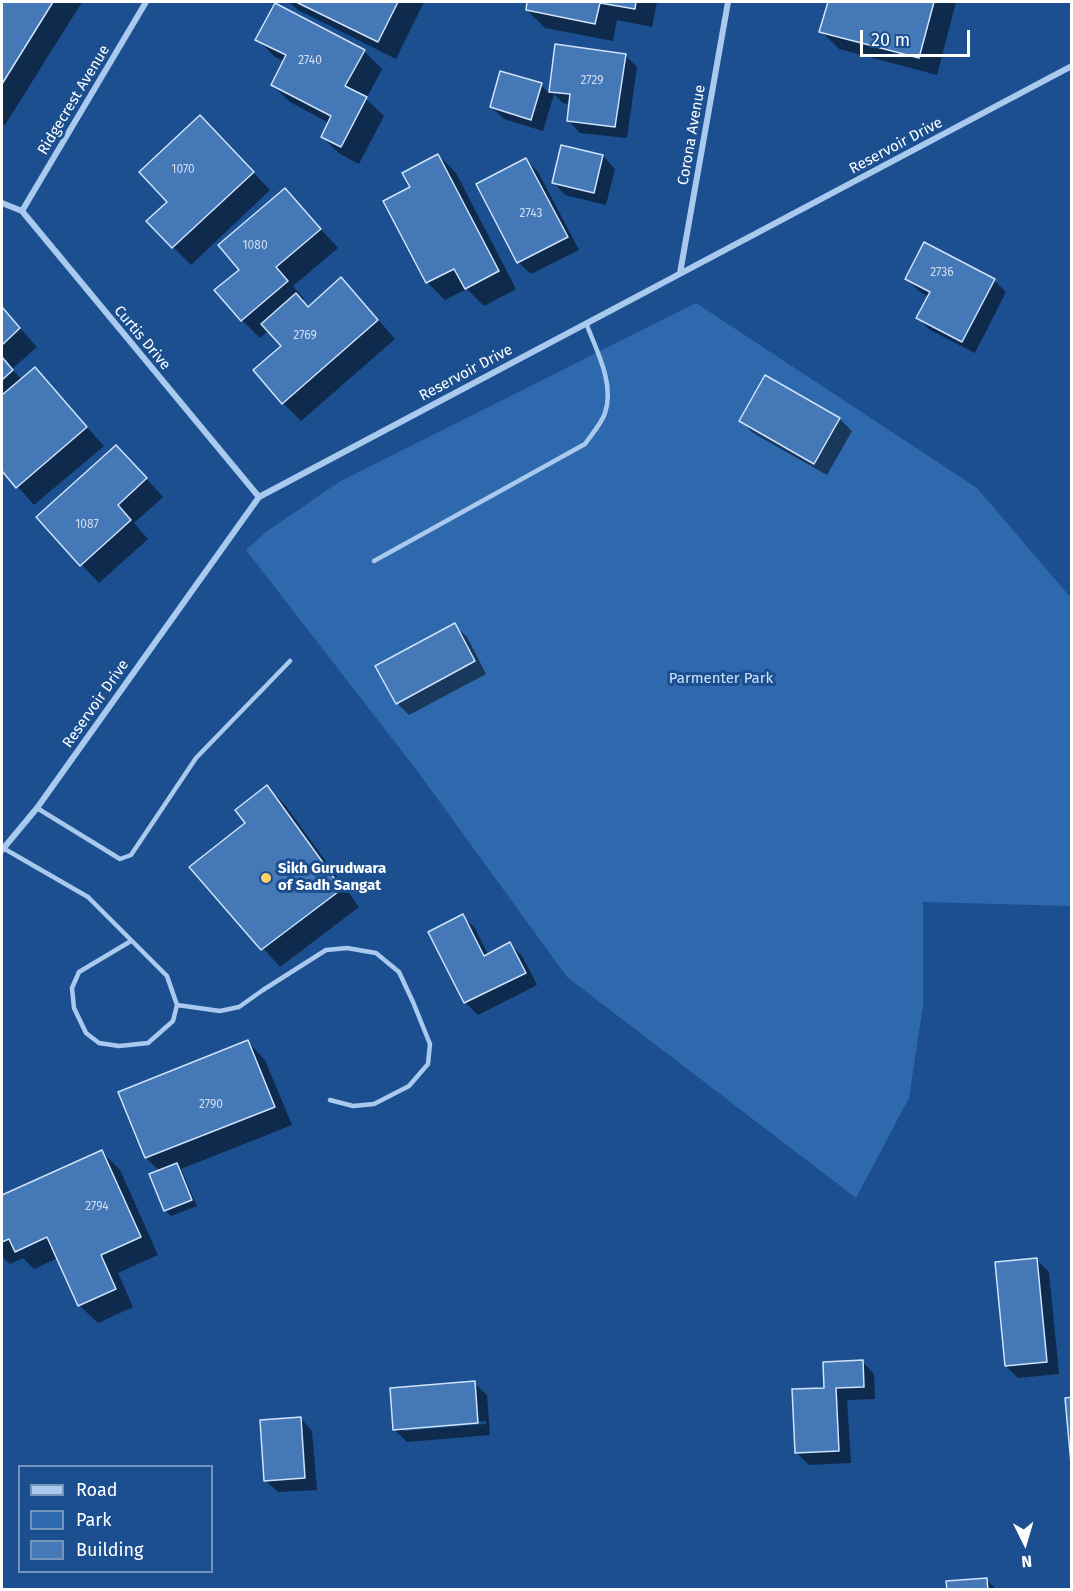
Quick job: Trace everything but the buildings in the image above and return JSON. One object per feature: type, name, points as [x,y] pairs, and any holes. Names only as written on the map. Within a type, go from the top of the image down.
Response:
[{"type":"street","name":"Ridgecrest Avenue","points":[[22,212],[146,2]]},
{"type":"street","name":"Corona Avenue","points":[[680,273],[728,2]]},
{"type":"street","name":"Reservoir Drive","points":[[2,849],[37,808],[259,497],[1071,66]]},
{"type":"street","name":"Curtis Drive","points":[[2,203],[22,212],[259,497]]},
{"type":"lane","points":[[374,561],[585,444],[605,413],[608,391],[603,366],[586,323]]},
{"type":"lane","points":[[37,808],[120,860],[131,855],[196,758],[290,661]]},
{"type":"lane","points":[[2,849],[88,897],[167,976],[177,1005],[173,1021],[148,1043],[119,1046],[99,1043],[86,1033],[74,1008],[72,988],[79,972],[131,941]]},
{"type":"lane","points":[[177,1005],[220,1011],[239,1007],[326,950],[347,948],[376,953],[399,972],[430,1044],[428,1064],[409,1086],[374,1104],[353,1106],[330,1100]]},
{"type":"green space","name":"Parmenter Park","points":[[696,303],[977,488],[1071,598],[1071,906],[923,902],[923,1006],[909,1098],[856,1198],[567,977],[418,772],[246,550],[266,532],[339,482]]},
{"type":"place","name":"Sikh Gurudwara of Sadh Sangat","points":[[266,878]]}]
